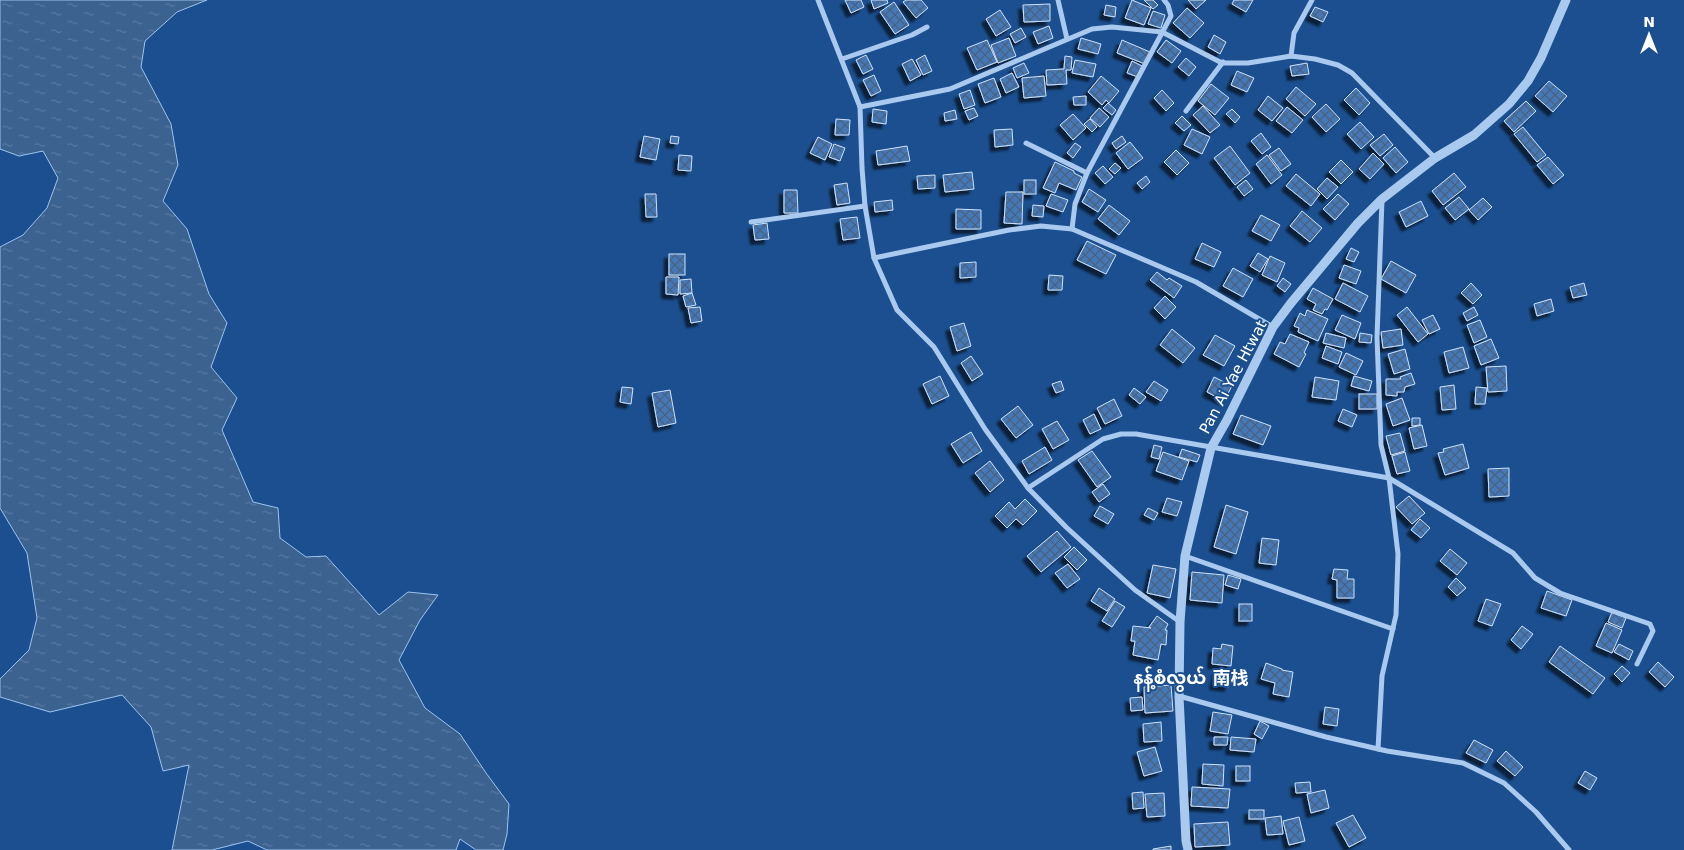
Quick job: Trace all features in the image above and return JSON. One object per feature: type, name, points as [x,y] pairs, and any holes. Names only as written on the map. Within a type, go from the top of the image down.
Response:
[{"type":"street","points":[[818,0],[860,107],[865,206],[874,258],[897,310],[934,346],[985,429],[1028,488],[1066,527],[1135,590],[1180,622]]},
{"type":"street","points":[[1058,0],[1067,39]]},
{"type":"street","points":[[1072,229],[1075,204],[1087,173],[1171,16],[1168,5],[1164,0]]},
{"type":"street","points":[[1291,56],[1294,33],[1312,0]]},
{"type":"street","name":"Pan Ai Yae Htwat","points":[[1188,850],[1179,696],[1180,622],[1184,556],[1211,448],[1273,327],[1358,223],[1382,199],[1435,158],[1474,135],[1515,96],[1528,81],[1542,58],[1566,0]]},
{"type":"street","points":[[842,59],[927,28]]},
{"type":"street","points":[[860,107],[950,89],[1092,29],[1105,28],[1162,32],[1223,62],[1248,63],[1291,56],[1315,59],[1338,65],[1352,73],[1435,158]]},
{"type":"street","points":[[1186,111],[1223,62]]},
{"type":"street","points":[[1026,143],[1087,173]]},
{"type":"street","points":[[1378,749],[1382,676],[1396,615],[1398,554],[1389,478],[1380,445],[1377,337],[1382,199]]},
{"type":"street","points":[[751,222],[865,206]]},
{"type":"street","points":[[874,258],[1009,230],[1041,226],[1072,229],[1196,282],[1273,327]]},
{"type":"street","points":[[1028,488],[1104,439],[1121,434],[1136,434],[1389,478],[1514,553],[1535,578],[1560,592],[1650,624],[1653,631],[1637,664]]},
{"type":"street","points":[[1184,556],[1393,629]]},
{"type":"street","points":[[1179,696],[1326,737],[1378,749],[1463,763],[1504,782],[1536,812],[1569,850]]},
{"type":"water","points":[[0,0],[207,0],[177,12],[145,41],[141,67],[171,124],[178,165],[163,201],[187,229],[209,294],[227,323],[211,367],[237,398],[222,430],[253,502],[278,508],[280,538],[306,557],[326,556],[379,615],[408,592],[438,595],[420,620],[399,660],[425,708],[460,734],[509,804],[507,834],[503,850],[476,850],[460,839],[456,850],[267,850],[248,841],[212,850],[172,850],[189,765],[163,771],[151,727],[122,695],[50,712],[0,697],[0,679],[29,650],[37,618],[27,553],[0,508],[0,247],[23,235],[47,208],[58,178],[43,151],[19,156],[0,149]]},
{"type":"building","points":[[845,0],[861,0],[864,7],[851,13]]},
{"type":"building","points":[[871,0],[887,0],[888,3],[874,9]]},
{"type":"building","points":[[906,0],[921,0],[928,8],[916,18],[903,2]]},
{"type":"building","points":[[1132,0],[1151,8],[1144,25],[1125,18]]},
{"type":"building","points":[[1144,0],[1153,0],[1158,5],[1153,9]]},
{"type":"building","points":[[1188,0],[1206,0],[1196,9]]},
{"type":"building","points":[[1234,0],[1253,0],[1246,12],[1232,4]]},
{"type":"building","points":[[894,2],[909,25],[895,34],[880,12]]},
{"type":"building","points":[[1050,4],[1050,21],[1024,22],[1023,5]]},
{"type":"building","points":[[1106,5],[1116,7],[1115,17],[1104,15]]},
{"type":"building","points":[[1315,7],[1328,12],[1323,22],[1310,16]]},
{"type":"building","points":[[1187,8],[1204,23],[1190,38],[1173,23]]},
{"type":"building","points":[[1000,10],[1011,27],[996,36],[986,19]]},
{"type":"building","points":[[1153,11],[1165,15],[1161,28],[1148,24]]},
{"type":"building","points":[[1049,26],[1053,38],[1038,44],[1033,32]]},
{"type":"building","points":[[1021,28],[1026,37],[1015,43],[1010,34]]},
{"type":"building","points":[[1214,35],[1226,42],[1220,54],[1208,47]]},
{"type":"building","points":[[1009,38],[1016,56],[998,63],[991,45]]},
{"type":"building","points":[[1081,38],[1101,44],[1098,54],[1078,49]]},
{"type":"building","points":[[987,40],[997,62],[977,70],[967,48]]},
{"type":"building","points":[[1122,40],[1150,52],[1145,64],[1117,53]]},
{"type":"building","points":[[1166,40],[1181,51],[1172,63],[1157,52]]},
{"type":"building","points":[[866,55],[873,69],[863,74],[856,60]]},
{"type":"building","points":[[925,55],[932,71],[923,75],[916,60]]},
{"type":"building","points":[[1065,56],[1072,57],[1071,70],[1066,70],[1067,84],[1047,85],[1046,70],[1064,69]]},
{"type":"building","points":[[1186,58],[1196,67],[1189,76],[1178,67]]},
{"type":"building","points":[[912,59],[921,75],[910,81],[902,64]]},
{"type":"building","points":[[1075,60],[1096,64],[1093,77],[1072,73]]},
{"type":"building","points":[[1132,61],[1142,66],[1138,77],[1127,73]]},
{"type":"building","points":[[1024,63],[1029,73],[1017,78],[1013,68]]},
{"type":"building","points":[[1307,63],[1309,74],[1292,76],[1290,66]]},
{"type":"building","points":[[1237,71],[1254,78],[1247,92],[1231,85]]},
{"type":"building","points":[[1012,73],[1019,87],[1006,93],[1000,79]]},
{"type":"building","points":[[874,75],[881,91],[871,96],[863,80]]},
{"type":"building","points":[[1044,76],[1046,96],[1024,98],[1022,78]]},
{"type":"building","points":[[1101,76],[1119,91],[1109,103],[1106,100],[1102,105],[1088,92]]},
{"type":"building","points":[[994,78],[1001,97],[985,103],[978,84]]},
{"type":"building","points":[[1549,81],[1567,96],[1553,112],[1535,96]]},
{"type":"building","points":[[1211,84],[1229,98],[1215,115],[1198,101]]},
{"type":"building","points":[[1296,87],[1316,104],[1305,116],[1286,99]]},
{"type":"building","points":[[1356,88],[1370,103],[1359,115],[1344,100]]},
{"type":"building","points":[[970,90],[975,105],[964,109],[959,94]]},
{"type":"building","points":[[1162,90],[1174,103],[1166,111],[1154,98]]},
{"type":"building","points":[[1086,96],[1086,105],[1074,105],[1073,97]]},
{"type":"building","points":[[1268,96],[1283,108],[1272,121],[1258,110]]},
{"type":"building","points":[[1526,101],[1536,111],[1514,132],[1504,121]]},
{"type":"building","points":[[1108,103],[1116,110],[1112,115],[1103,108]]},
{"type":"building","points":[[1326,104],[1340,119],[1326,132],[1312,117]]},
{"type":"building","points":[[1203,106],[1220,125],[1210,133],[1193,115]]},
{"type":"building","points":[[1287,107],[1303,120],[1292,133],[1276,121]]},
{"type":"building","points":[[974,108],[978,116],[969,120],[965,111]]},
{"type":"building","points":[[1099,108],[1109,117],[1100,127],[1090,118]]},
{"type":"building","points":[[873,109],[887,111],[886,124],[872,122]]},
{"type":"building","points":[[1232,109],[1240,117],[1235,123],[1226,114]]},
{"type":"building","points":[[955,110],[957,119],[945,121],[944,113]]},
{"type":"building","points":[[1073,114],[1086,128],[1073,140],[1060,125]]},
{"type":"building","points":[[1182,116],[1191,125],[1184,131],[1175,123]]},
{"type":"building","points":[[836,119],[850,120],[849,135],[835,135]]},
{"type":"building","points":[[1090,119],[1097,127],[1092,132],[1084,124]]},
{"type":"building","points":[[1360,122],[1374,137],[1361,149],[1347,134]]},
{"type":"building","points":[[1523,127],[1546,155],[1537,162],[1514,134]]},
{"type":"building","points":[[1012,129],[1013,145],[995,147],[994,130]]},
{"type":"building","points":[[1192,129],[1210,137],[1202,154],[1184,145]]},
{"type":"building","points":[[1261,133],[1271,147],[1262,154],[1251,141]]},
{"type":"building","points":[[1384,134],[1393,145],[1380,156],[1370,145]]},
{"type":"building","points":[[644,136],[660,139],[656,160],[640,157]]},
{"type":"building","points":[[671,136],[679,137],[678,144],[670,143]]},
{"type":"building","points":[[1122,136],[1126,142],[1116,149],[1112,143]]},
{"type":"building","points":[[818,137],[832,144],[825,160],[810,153]]},
{"type":"building","points":[[1130,142],[1143,158],[1128,169],[1116,153]]},
{"type":"building","points":[[1075,143],[1081,147],[1073,158],[1067,153]]},
{"type":"building","points":[[834,144],[845,148],[840,161],[829,157]]},
{"type":"building","points":[[907,146],[910,161],[878,165],[876,151]]},
{"type":"building","points":[[1230,146],[1250,173],[1235,185],[1214,158]]},
{"type":"building","points":[[1395,147],[1408,162],[1396,173],[1383,158]]},
{"type":"building","points":[[1279,148],[1291,164],[1281,171],[1269,155]]},
{"type":"building","points":[[1176,150],[1189,163],[1177,175],[1164,162]]},
{"type":"building","points":[[1373,153],[1384,164],[1370,179],[1359,169]]},
{"type":"building","points":[[679,155],[692,156],[691,171],[678,170]]},
{"type":"building","points":[[1267,155],[1282,175],[1271,184],[1256,164]]},
{"type":"building","points":[[1548,157],[1564,175],[1553,184],[1537,165]]},
{"type":"building","points":[[1341,160],[1353,172],[1341,184],[1329,172]]},
{"type":"building","points":[[1055,162],[1082,177],[1076,190],[1059,183],[1055,193],[1043,188]]},
{"type":"building","points":[[1115,163],[1121,168],[1115,174],[1109,169]]},
{"type":"building","points":[[1103,166],[1113,177],[1105,184],[1095,173]]},
{"type":"building","points":[[972,172],[974,189],[945,192],[943,175]]},
{"type":"building","points":[[1454,173],[1466,187],[1443,205],[1432,191]]},
{"type":"building","points":[[1296,174],[1320,194],[1311,206],[1286,186]]},
{"type":"building","points":[[935,175],[935,188],[918,189],[917,176]]},
{"type":"building","points":[[1146,176],[1150,182],[1142,189],[1137,183]]},
{"type":"building","points":[[1327,178],[1338,187],[1327,199],[1317,189]]},
{"type":"building","points":[[1024,180],[1036,180],[1036,194],[1024,194]]},
{"type":"building","points":[[1246,180],[1253,189],[1244,196],[1237,187]]},
{"type":"building","points":[[847,183],[850,203],[837,205],[834,185]]},
{"type":"building","points":[[1089,189],[1106,200],[1098,212],[1082,202]]},
{"type":"building","points":[[784,190],[797,190],[798,213],[784,213]]},
{"type":"building","points":[[1006,192],[1023,192],[1022,224],[1004,223]]},
{"type":"building","points":[[645,194],[656,194],[657,217],[646,217]]},
{"type":"building","points":[[1051,194],[1068,200],[1063,212],[1046,206]]},
{"type":"building","points":[[1338,194],[1349,204],[1335,220],[1323,209]]},
{"type":"building","points":[[1459,197],[1469,209],[1455,220],[1445,208]]},
{"type":"building","points":[[1483,198],[1492,207],[1478,220],[1469,210]]},
{"type":"building","points":[[892,200],[893,210],[875,212],[874,202]]},
{"type":"building","points":[[1421,201],[1428,216],[1406,227],[1399,212]]},
{"type":"building","points":[[1033,205],[1044,206],[1043,217],[1032,216]]},
{"type":"building","points":[[1109,205],[1130,221],[1119,235],[1098,219]]},
{"type":"building","points":[[956,209],[981,210],[981,229],[956,229]]},
{"type":"building","points":[[1302,211],[1322,228],[1310,242],[1290,226]]},
{"type":"building","points":[[1261,215],[1280,225],[1271,241],[1252,231]]},
{"type":"building","points":[[857,217],[860,238],[843,240],[840,219]]},
{"type":"building","points":[[767,223],[769,239],[755,240],[753,225]]},
{"type":"building","points":[[1087,241],[1116,255],[1106,274],[1077,260]]},
{"type":"building","points":[[1202,243],[1221,252],[1214,267],[1195,259]]},
{"type":"building","points":[[1351,248],[1359,252],[1354,262],[1346,259]]},
{"type":"building","points":[[1258,253],[1268,259],[1260,272],[1250,266]]},
{"type":"building","points":[[669,254],[685,254],[685,275],[669,275]]},
{"type":"building","points":[[1270,256],[1285,263],[1277,282],[1262,275]]},
{"type":"building","points":[[1391,261],[1416,275],[1406,293],[1381,279]]},
{"type":"building","points":[[976,262],[976,277],[960,278],[960,263]]},
{"type":"building","points":[[1344,265],[1361,271],[1356,284],[1339,278]]},
{"type":"building","points":[[1233,268],[1253,279],[1243,297],[1223,286]]},
{"type":"building","points":[[1157,272],[1167,280],[1169,278],[1182,286],[1174,298],[1150,280]]},
{"type":"building","points":[[1049,275],[1063,276],[1062,290],[1048,290]]},
{"type":"building","points":[[666,277],[679,277],[678,295],[666,294]]},
{"type":"building","points":[[1283,278],[1291,284],[1285,292],[1277,286]]},
{"type":"building","points":[[691,279],[692,293],[680,294],[680,280]]},
{"type":"building","points":[[1343,283],[1368,296],[1360,312],[1335,299]]},
{"type":"building","points":[[1471,283],[1482,295],[1473,304],[1461,293]]},
{"type":"building","points":[[1584,283],[1587,295],[1573,298],[1570,287]]},
{"type":"building","points":[[1313,288],[1333,299],[1327,310],[1325,309],[1322,314],[1313,310],[1316,304],[1307,299]]},
{"type":"building","points":[[692,293],[696,305],[686,307],[683,296]]},
{"type":"building","points":[[1165,296],[1176,307],[1165,319],[1154,308]]},
{"type":"building","points":[[1551,299],[1554,311],[1537,316],[1534,304]]},
{"type":"building","points":[[700,307],[702,321],[691,323],[688,308]]},
{"type":"building","points":[[1407,307],[1428,334],[1418,342],[1397,315]]},
{"type":"building","points":[[1474,307],[1478,315],[1467,321],[1463,313]]},
{"type":"building","points":[[1307,310],[1328,319],[1318,341],[1298,332],[1299,328],[1294,326],[1300,313],[1305,316]]},
{"type":"building","points":[[1342,315],[1361,323],[1355,339],[1335,330]]},
{"type":"building","points":[[1433,315],[1440,329],[1429,334],[1422,320]]},
{"type":"building","points":[[1480,320],[1487,337],[1474,343],[1467,325]]},
{"type":"building","points":[[964,323],[971,346],[957,351],[950,327]]},
{"type":"building","points":[[1172,329],[1195,348],[1183,363],[1160,345]]},
{"type":"building","points":[[1401,329],[1403,345],[1383,348],[1381,332]]},
{"type":"building","points":[[1326,333],[1346,338],[1344,348],[1323,343]]},
{"type":"building","points":[[1360,333],[1372,335],[1371,343],[1359,342]]},
{"type":"building","points":[[1290,334],[1309,342],[1304,353],[1306,354],[1299,367],[1274,354],[1280,342],[1285,344]]},
{"type":"building","points":[[1215,335],[1235,346],[1224,366],[1203,355]]},
{"type":"building","points":[[1491,339],[1499,358],[1481,365],[1474,346]]},
{"type":"building","points":[[1326,346],[1342,352],[1338,364],[1322,358]]},
{"type":"building","points":[[1463,347],[1469,368],[1449,373],[1444,352]]},
{"type":"building","points":[[1405,349],[1410,369],[1394,374],[1388,354]]},
{"type":"building","points":[[1346,353],[1363,361],[1356,375],[1339,367]]},
{"type":"building","points":[[971,356],[983,374],[972,381],[961,363]]},
{"type":"building","points":[[1506,366],[1507,391],[1488,392],[1486,367]]},
{"type":"building","points":[[1411,373],[1415,384],[1405,387],[1404,392],[1397,392],[1397,396],[1386,395],[1386,379],[1401,379],[1400,377]]},
{"type":"building","points":[[940,376],[949,396],[932,404],[923,384]]},
{"type":"building","points":[[1354,376],[1372,381],[1369,391],[1351,386]]},
{"type":"building","points":[[1214,377],[1232,386],[1224,401],[1207,392]]},
{"type":"building","points":[[1315,377],[1339,381],[1336,400],[1312,397]]},
{"type":"building","points":[[1061,381],[1064,390],[1056,393],[1052,384]]},
{"type":"building","points":[[1154,381],[1168,390],[1161,401],[1146,392]]},
{"type":"building","points":[[1454,385],[1456,409],[1442,410],[1440,387]]},
{"type":"building","points":[[622,387],[633,388],[631,404],[620,402]]},
{"type":"building","points":[[1476,387],[1487,388],[1485,404],[1475,404]]},
{"type":"building","points":[[1134,388],[1146,397],[1140,404],[1129,395]]},
{"type":"building","points":[[670,390],[676,423],[658,427],[652,393]]},
{"type":"building","points":[[1359,394],[1377,394],[1377,409],[1359,409]]},
{"type":"building","points":[[1402,398],[1410,420],[1393,426],[1386,404]]},
{"type":"building","points":[[1114,399],[1122,416],[1105,424],[1097,408]]},
{"type":"building","points":[[1018,406],[1033,425],[1016,438],[1001,419]]},
{"type":"building","points":[[1343,409],[1357,415],[1352,427],[1338,421]]},
{"type":"building","points":[[1094,414],[1101,429],[1090,434],[1083,420]]},
{"type":"building","points":[[1241,415],[1271,426],[1263,445],[1233,434]]},
{"type":"building","points":[[1412,418],[1420,418],[1420,425],[1412,426]]},
{"type":"building","points":[[1057,421],[1069,440],[1053,449],[1042,429]]},
{"type":"building","points":[[1422,425],[1427,446],[1414,449],[1409,428]]},
{"type":"building","points":[[971,432],[982,451],[963,463],[951,444]]},
{"type":"building","points":[[1400,433],[1405,451],[1391,455],[1386,436]]},
{"type":"building","points":[[1463,444],[1469,468],[1445,475],[1438,453],[1444,452],[1443,449]]},
{"type":"building","points":[[1154,445],[1162,447],[1159,459],[1151,457]]},
{"type":"building","points":[[1045,447],[1052,460],[1029,474],[1022,461]]},
{"type":"building","points":[[1182,449],[1200,455],[1197,462],[1179,457]]},
{"type":"building","points":[[1092,451],[1111,477],[1097,487],[1078,460]]},
{"type":"building","points":[[1163,452],[1189,461],[1182,480],[1156,471]]},
{"type":"building","points":[[1405,452],[1410,471],[1397,474],[1392,456]]},
{"type":"building","points":[[990,461],[1004,480],[990,492],[975,473]]},
{"type":"building","points":[[1509,468],[1509,496],[1489,497],[1488,469]]},
{"type":"building","points":[[1103,484],[1110,494],[1099,502],[1092,492]]},
{"type":"building","points":[[1409,496],[1425,513],[1412,524],[1396,507]]},
{"type":"building","points":[[1167,498],[1182,502],[1177,516],[1162,512]]},
{"type":"building","points":[[1025,499],[1037,511],[1023,525],[1016,519],[1007,528],[995,516],[1009,502],[1015,509]]},
{"type":"building","points":[[1226,505],[1248,512],[1236,554],[1214,547]]},
{"type":"building","points":[[1100,506],[1114,514],[1108,524],[1094,516]]},
{"type":"building","points":[[1148,508],[1158,513],[1154,520],[1144,515]]},
{"type":"building","points":[[1420,519],[1430,528],[1421,538],[1411,530]]},
{"type":"building","points":[[1057,531],[1071,547],[1041,572],[1027,556]]},
{"type":"building","points":[[1262,538],[1279,540],[1276,565],[1259,563]]},
{"type":"building","points":[[1074,547],[1087,560],[1077,570],[1064,557]]},
{"type":"building","points":[[1450,549],[1467,563],[1457,575],[1440,561]]},
{"type":"building","points":[[1068,564],[1080,579],[1067,588],[1055,573]]},
{"type":"building","points":[[1153,565],[1176,569],[1170,598],[1147,593]]},
{"type":"building","points":[[1334,569],[1348,570],[1347,579],[1354,579],[1354,598],[1337,598],[1337,580],[1332,579]]},
{"type":"building","points":[[1192,572],[1224,575],[1222,603],[1190,600]]},
{"type":"building","points":[[1228,575],[1241,579],[1238,589],[1225,585]]},
{"type":"building","points":[[1456,578],[1466,588],[1457,596],[1448,587]]},
{"type":"building","points":[[1099,588],[1115,599],[1107,611],[1091,601]]},
{"type":"building","points":[[1547,591],[1572,600],[1566,616],[1541,608]]},
{"type":"building","points":[[1486,599],[1501,604],[1492,626],[1478,621]]},
{"type":"building","points":[[1115,601],[1125,607],[1112,627],[1102,621]]},
{"type":"building","points":[[1239,604],[1252,604],[1252,621],[1239,621]]},
{"type":"building","points":[[1612,612],[1626,618],[1622,628],[1608,622]]},
{"type":"building","points":[[1157,616],[1168,624],[1165,630],[1167,630],[1166,645],[1161,644],[1158,660],[1133,655],[1135,641],[1131,641],[1133,626],[1151,628],[1149,627]]},
{"type":"building","points":[[1606,623],[1622,630],[1612,653],[1596,646]]},
{"type":"building","points":[[1522,626],[1533,634],[1521,649],[1511,640]]},
{"type":"building","points":[[1222,644],[1233,646],[1231,666],[1212,664],[1213,648],[1221,649]]},
{"type":"building","points":[[1619,644],[1633,651],[1629,660],[1614,652]]},
{"type":"building","points":[[1560,646],[1605,678],[1593,694],[1549,662]]},
{"type":"building","points":[[1658,662],[1674,677],[1665,687],[1649,672]]},
{"type":"building","points":[[1266,663],[1282,670],[1293,672],[1289,697],[1273,694],[1275,683],[1261,679]]},
{"type":"building","points":[[1622,666],[1630,673],[1622,682],[1614,674]]},
{"type":"building","points":[[1217,670],[1232,673],[1229,687],[1214,685]]},
{"type":"building","points":[[1171,685],[1173,711],[1145,713],[1144,687]]},
{"type":"building","points":[[1142,697],[1143,710],[1131,711],[1130,698]]},
{"type":"building","points":[[1325,707],[1339,709],[1337,726],[1323,724]]},
{"type":"building","points":[[1213,712],[1232,715],[1228,734],[1210,731]]},
{"type":"building","points":[[1260,721],[1269,726],[1262,739],[1254,734]]},
{"type":"building","points":[[1161,722],[1162,741],[1144,742],[1143,724]]},
{"type":"building","points":[[1214,737],[1228,737],[1227,745],[1214,745]]},
{"type":"building","points":[[1231,737],[1256,739],[1254,752],[1230,750]]},
{"type":"building","points":[[1474,740],[1493,750],[1486,763],[1466,753]]},
{"type":"building","points":[[1155,747],[1162,771],[1144,776],[1137,752]]},
{"type":"building","points":[[1506,751],[1523,767],[1515,776],[1497,761]]},
{"type":"building","points":[[1203,764],[1224,765],[1223,786],[1202,784]]},
{"type":"building","points":[[1236,766],[1250,766],[1250,781],[1236,781]]},
{"type":"building","points":[[1585,771],[1597,778],[1590,790],[1578,783]]},
{"type":"building","points":[[1310,782],[1311,792],[1296,793],[1295,783]]},
{"type":"building","points":[[1192,787],[1230,789],[1228,808],[1191,806]]},
{"type":"building","points":[[1325,790],[1329,808],[1311,813],[1307,794]]},
{"type":"building","points":[[1143,792],[1144,808],[1133,809],[1132,793]]},
{"type":"building","points":[[1164,793],[1165,816],[1147,817],[1145,794]]},
{"type":"building","points":[[1249,810],[1264,810],[1264,819],[1249,819]]},
{"type":"building","points":[[1353,815],[1366,838],[1349,847],[1336,823]]},
{"type":"building","points":[[1281,816],[1283,834],[1267,835],[1265,818]]},
{"type":"building","points":[[1299,817],[1305,841],[1289,845],[1283,821]]},
{"type":"building","points":[[1228,822],[1230,845],[1195,847],[1194,824]]},
{"type":"building","points":[[1171,846],[1171,850],[1153,850],[1153,849]]},
{"type":"district","name":"နန့်စံလွယ် 南栈","points":[[1191,677]]}]
